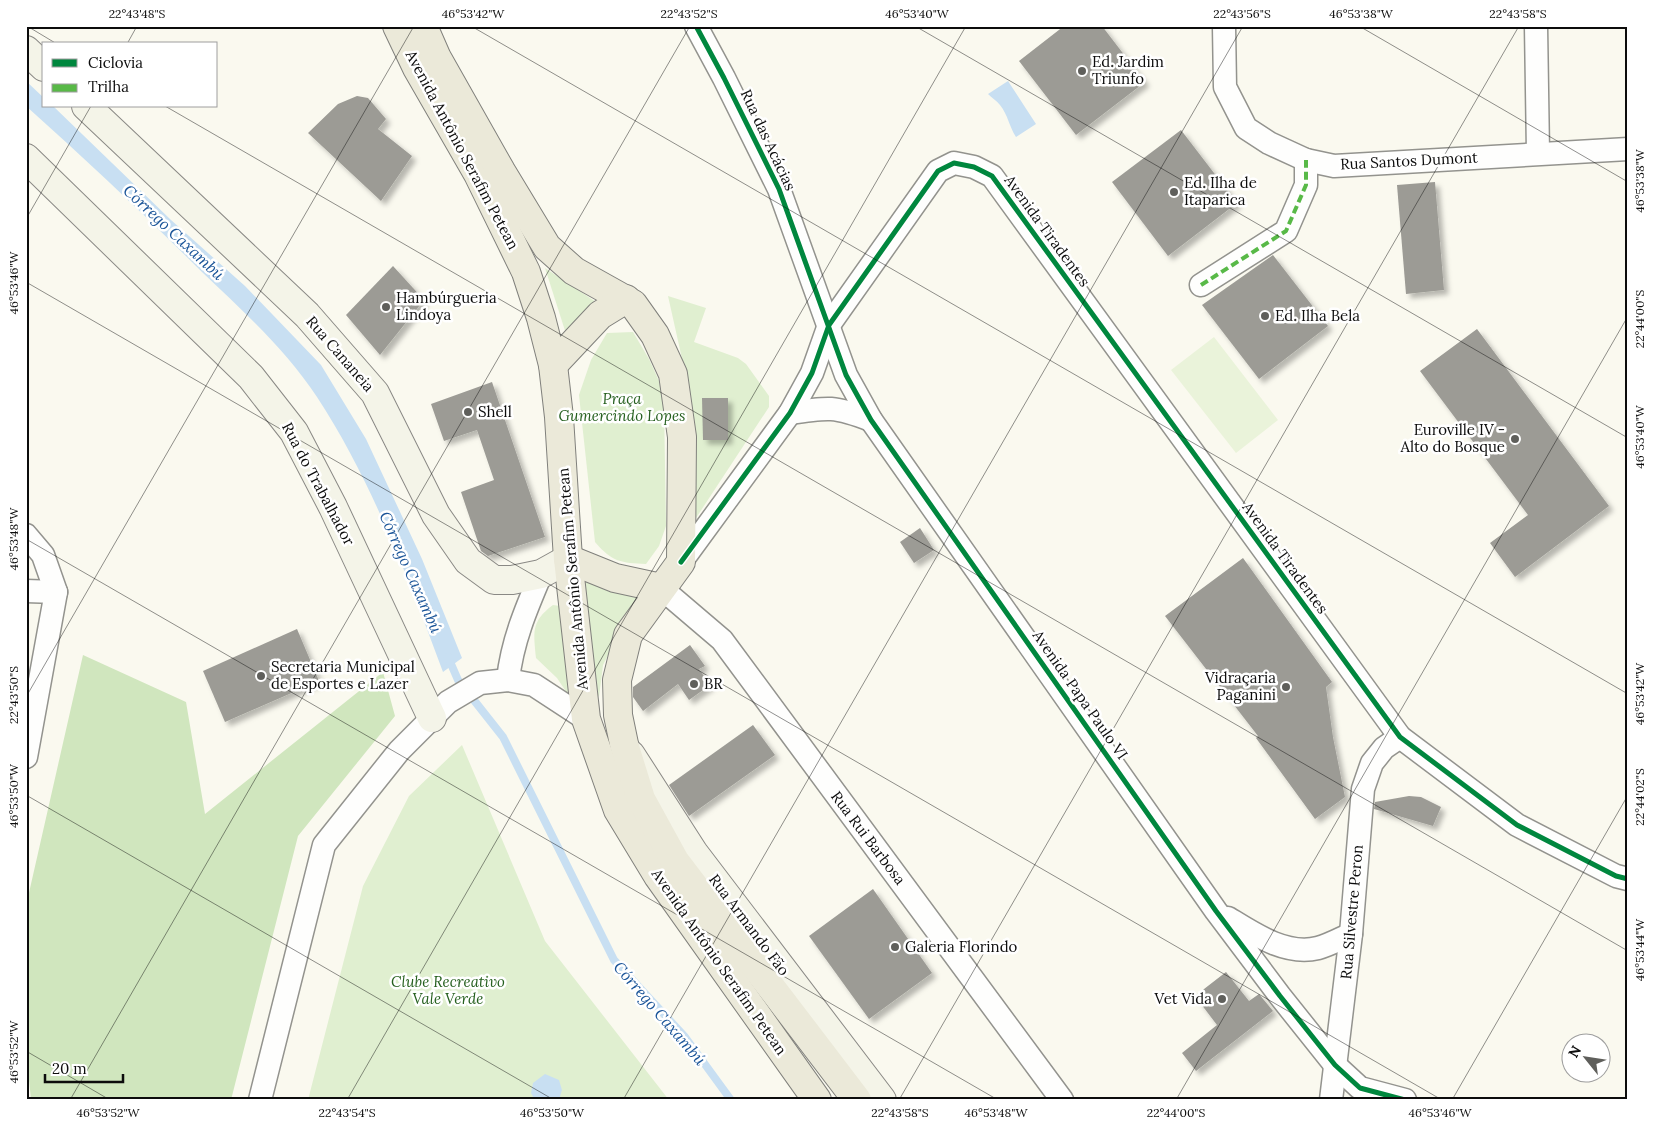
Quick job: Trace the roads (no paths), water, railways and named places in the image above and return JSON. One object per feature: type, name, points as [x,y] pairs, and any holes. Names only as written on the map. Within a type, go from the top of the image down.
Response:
[{"type":"main road","name":"Avenida Antônio Serafim Petean","points":[[398,26],[416,68],[478,174],[526,272],[553,365],[559,417],[568,559],[586,720],[618,810],[658,876],[817,1100]]},
{"type":"main road","name":"Avenida Antônio Serafim Petean","points":[[423,26],[437,58],[501,171],[547,247],[574,271],[626,298]]},
{"type":"main road","points":[[553,365],[600,315],[626,298],[633,304],[655,335],[673,374],[682,436],[681,562],[661,588],[615,578],[568,559]]},
{"type":"main road","name":"Avenida Antônio Serafim Petean","points":[[661,588],[628,635],[617,680],[618,715],[624,744],[641,799],[675,862],[857,1100]]},
{"type":"street","name":"Rua das Acácias","points":[[696,26],[779,189],[829,326]]},
{"type":"street","name":"Rua Santos Dumont","points":[[1224,26],[1225,87],[1246,128],[1269,143],[1306,160],[1334,166],[1628,149]]},
{"type":"street","points":[[1536,26],[1538,153]]},
{"type":"street","points":[[26,50],[42,65]]},
{"type":"street","name":"Rua Cananeia","points":[[88,108],[307,315],[375,393],[436,515],[468,562],[494,580],[512,580],[541,574],[568,559]]},
{"type":"street","name":"Rua do Trabalhador","points":[[26,158],[251,376],[294,432],[440,710]]},
{"type":"street","points":[[1201,286],[1286,231],[1306,185],[1306,160]]},
{"type":"street","name":"Avenida Tiradentes","points":[[829,326],[938,171],[954,163],[974,167],[992,176],[1400,737],[1517,825],[1616,876],[1628,879]]},
{"type":"street","points":[[681,562],[790,413],[812,373],[829,326]]},
{"type":"street","name":"Avenida Papa Paulo VI","points":[[829,326],[846,375],[871,420],[1216,911],[1335,1066],[1360,1088],[1405,1100]]},
{"type":"street","points":[[790,413],[824,407],[842,409],[871,420]]},
{"type":"street","points":[[26,535],[43,555],[56,592],[26,757]]},
{"type":"street","points":[[508,680],[510,658],[521,621],[541,574]]},
{"type":"street","name":"Rua Rui Barbosa","points":[[661,588],[722,640],[1062,1100]]},
{"type":"street","points":[[26,591],[56,592]]},
{"type":"street","points":[[260,1100],[324,845],[399,751],[440,710],[480,683],[508,680],[534,685],[586,720]]},
{"type":"street","name":"Rua Silvestre Peron","points":[[1331,1100],[1351,934],[1363,789],[1372,763],[1384,748],[1400,737]]},
{"type":"street","name":"Rua Armando Fão","points":[[624,744],[694,853],[882,1100]]},
{"type":"street","name":"Avenida Papa Paulo VI","points":[[1216,911],[1250,932],[1287,948],[1318,948],[1351,934]]},
{"type":"water","points":[[26,81],[42,96],[42,108],[55,108],[171,220],[245,286],[321,365],[366,439],[422,559],[462,658],[443,672],[388,531],[372,496],[337,429],[317,397],[292,363],[248,316],[115,188],[26,106]]},
{"type":"water","points":[[1008,81],[1036,124],[1016,137],[1003,109],[988,94]]},
{"type":"water","points":[[545,1074],[559,1080],[562,1090],[559,1100],[535,1100],[531,1093],[533,1083]]},
{"type":"waterway","name":"Córrego Caxambú","points":[[448,657],[458,680],[503,737],[614,960],[685,1037],[731,1100]]},
{"type":"place","name":"Ed. Jardim Triunfo","points":[[1082,71]]},
{"type":"place","name":"Ed. Ilha de Itaparica","points":[[1174,192]]},
{"type":"place","name":"Hambúrgueria Lindoya","points":[[386,307]]},
{"type":"place","name":"Ed. Ilha Bela","points":[[1265,316]]},
{"type":"place","name":"Shell","points":[[468,412]]},
{"type":"place","name":"Euroville IV - Alto do Bosque","points":[[1515,439]]},
{"type":"place","name":"Secretaria Municipal de Esportes e Lazer","points":[[261,676]]},
{"type":"place","name":"BR","points":[[694,684]]},
{"type":"place","name":"Vidraçaria Paganini","points":[[1286,687]]},
{"type":"place","name":"Galeria Florindo","points":[[895,947]]},
{"type":"place","name":"Vet Vida","points":[[1222,999]]},
{"type":"park label","name":"Praça Gumercindo Lopes","points":[[622,408]]},
{"type":"park label","name":"Clube Recreativo Vale Verde","points":[[448,990]]}]
